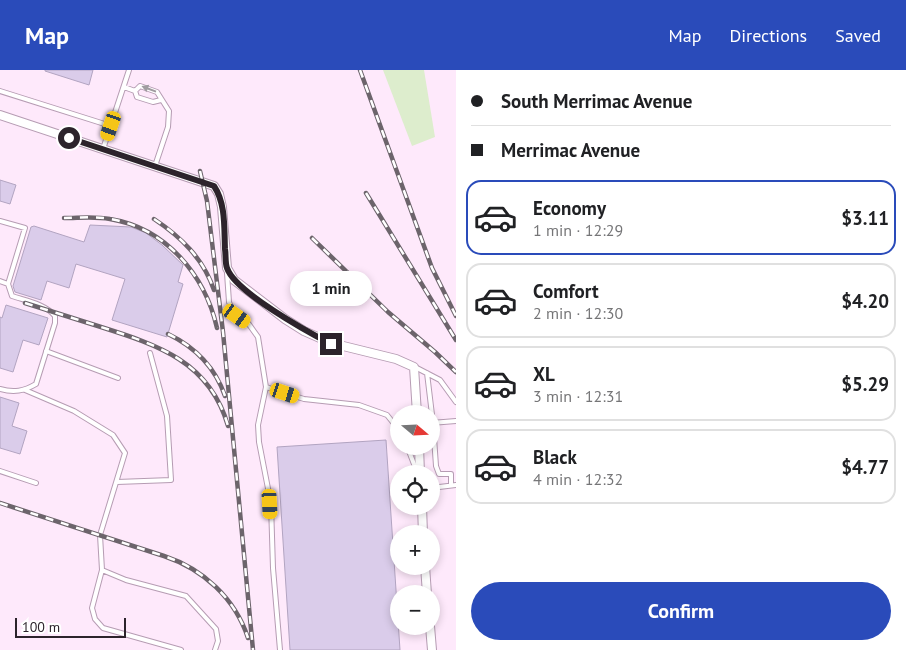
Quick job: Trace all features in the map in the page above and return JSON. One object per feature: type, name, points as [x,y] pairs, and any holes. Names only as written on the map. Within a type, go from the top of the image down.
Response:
[{"type":"street","points":[[0,115],[214,186],[219,194],[222,207],[227,268],[234,280],[304,331],[331,344],[396,360],[414,367],[416,405]]},
{"type":"street","points":[[431,635],[432,650]]},
{"type":"lane","points":[[104,149],[129,70]]},
{"type":"lane","points":[[135,90],[140,86],[157,92],[169,111],[164,142],[155,166]]},
{"type":"lane","points":[[124,87],[135,90]]},
{"type":"lane","points":[[135,90],[136,97],[153,102],[161,100]]},
{"type":"lane","points":[[0,91],[111,126]]},
{"type":"lane","points":[[0,221],[25,228],[8,284],[12,296],[47,308],[55,316],[55,323],[36,384],[25,390],[10,392],[0,389]]},
{"type":"lane","points":[[227,268],[229,302],[232,310],[237,316],[248,323],[258,337],[266,387],[258,425],[259,442],[270,504],[280,650]]},
{"type":"lane","points":[[0,281],[8,284]]},
{"type":"lane","points":[[46,351],[118,378]]},
{"type":"lane","points":[[117,482],[171,480],[167,416],[150,353]]},
{"type":"lane","points":[[414,367],[440,380],[456,402]]},
{"type":"lane","points":[[426,373],[430,405]]},
{"type":"lane","points":[[266,387],[304,399],[359,405],[387,415],[390,419]]},
{"type":"lane","points":[[25,390],[74,411],[112,435],[125,453],[100,535],[102,570],[92,608],[95,619],[104,628],[181,650]]},
{"type":"lane","points":[[440,422],[456,421]]},
{"type":"lane","points":[[435,455],[439,474],[451,474],[454,485],[440,487]]},
{"type":"lane","points":[[0,471],[36,483]]},
{"type":"lane","points":[[102,570],[126,580],[186,596],[216,629],[218,641],[215,650]]},
{"type":"shaded area","points":[[0,70],[456,70],[456,650],[0,650]]},
{"type":"green space","points":[[383,70],[424,70],[435,137],[412,146]]},
{"type":"building","points":[[45,70],[93,70],[89,85]]},
{"type":"building","points":[[0,180],[16,185],[10,204],[0,201]]},
{"type":"building","points":[[90,225],[131,227],[146,233],[183,265],[178,282],[183,284],[167,337],[112,320],[125,279],[76,264],[69,288],[47,281],[41,300],[15,292],[13,286],[31,227],[34,226],[84,242]]},
{"type":"building","points":[[6,305],[48,318],[39,345],[23,340],[13,372],[0,368],[0,317],[2,318]]},
{"type":"building","points":[[0,397],[19,403],[12,426],[27,431],[20,454],[0,448]]},
{"type":"building","points":[[386,440],[392,525],[390,525],[390,575],[395,575],[396,585],[390,585],[390,635],[399,635],[400,650],[290,650],[277,447]]},
{"type":"railway","points":[[360,70],[432,268],[456,316]]},
{"type":"railway","points":[[200,171],[207,201],[223,332],[253,650]]},
{"type":"railway","points":[[366,193],[456,340]]},
{"type":"railway","points":[[64,218],[93,217],[110,219],[130,224],[149,232],[165,243],[193,273],[211,308],[217,328]]},
{"type":"railway","points":[[154,219],[190,249],[204,268],[214,290]]},
{"type":"railway","points":[[312,238],[388,312],[456,372]]},
{"type":"railway","points":[[25,303],[142,341],[179,359],[195,371],[209,386],[220,404],[228,426]]},
{"type":"railway","points":[[168,334],[187,345],[203,359],[216,376],[225,396]]},
{"type":"railway","points":[[0,503],[164,556],[192,569],[216,587],[226,598],[235,610],[248,638]]},
{"type":"route","points":[[69,138],[214,186],[219,194],[222,207],[227,268],[234,280],[285,319],[331,344]]}]
